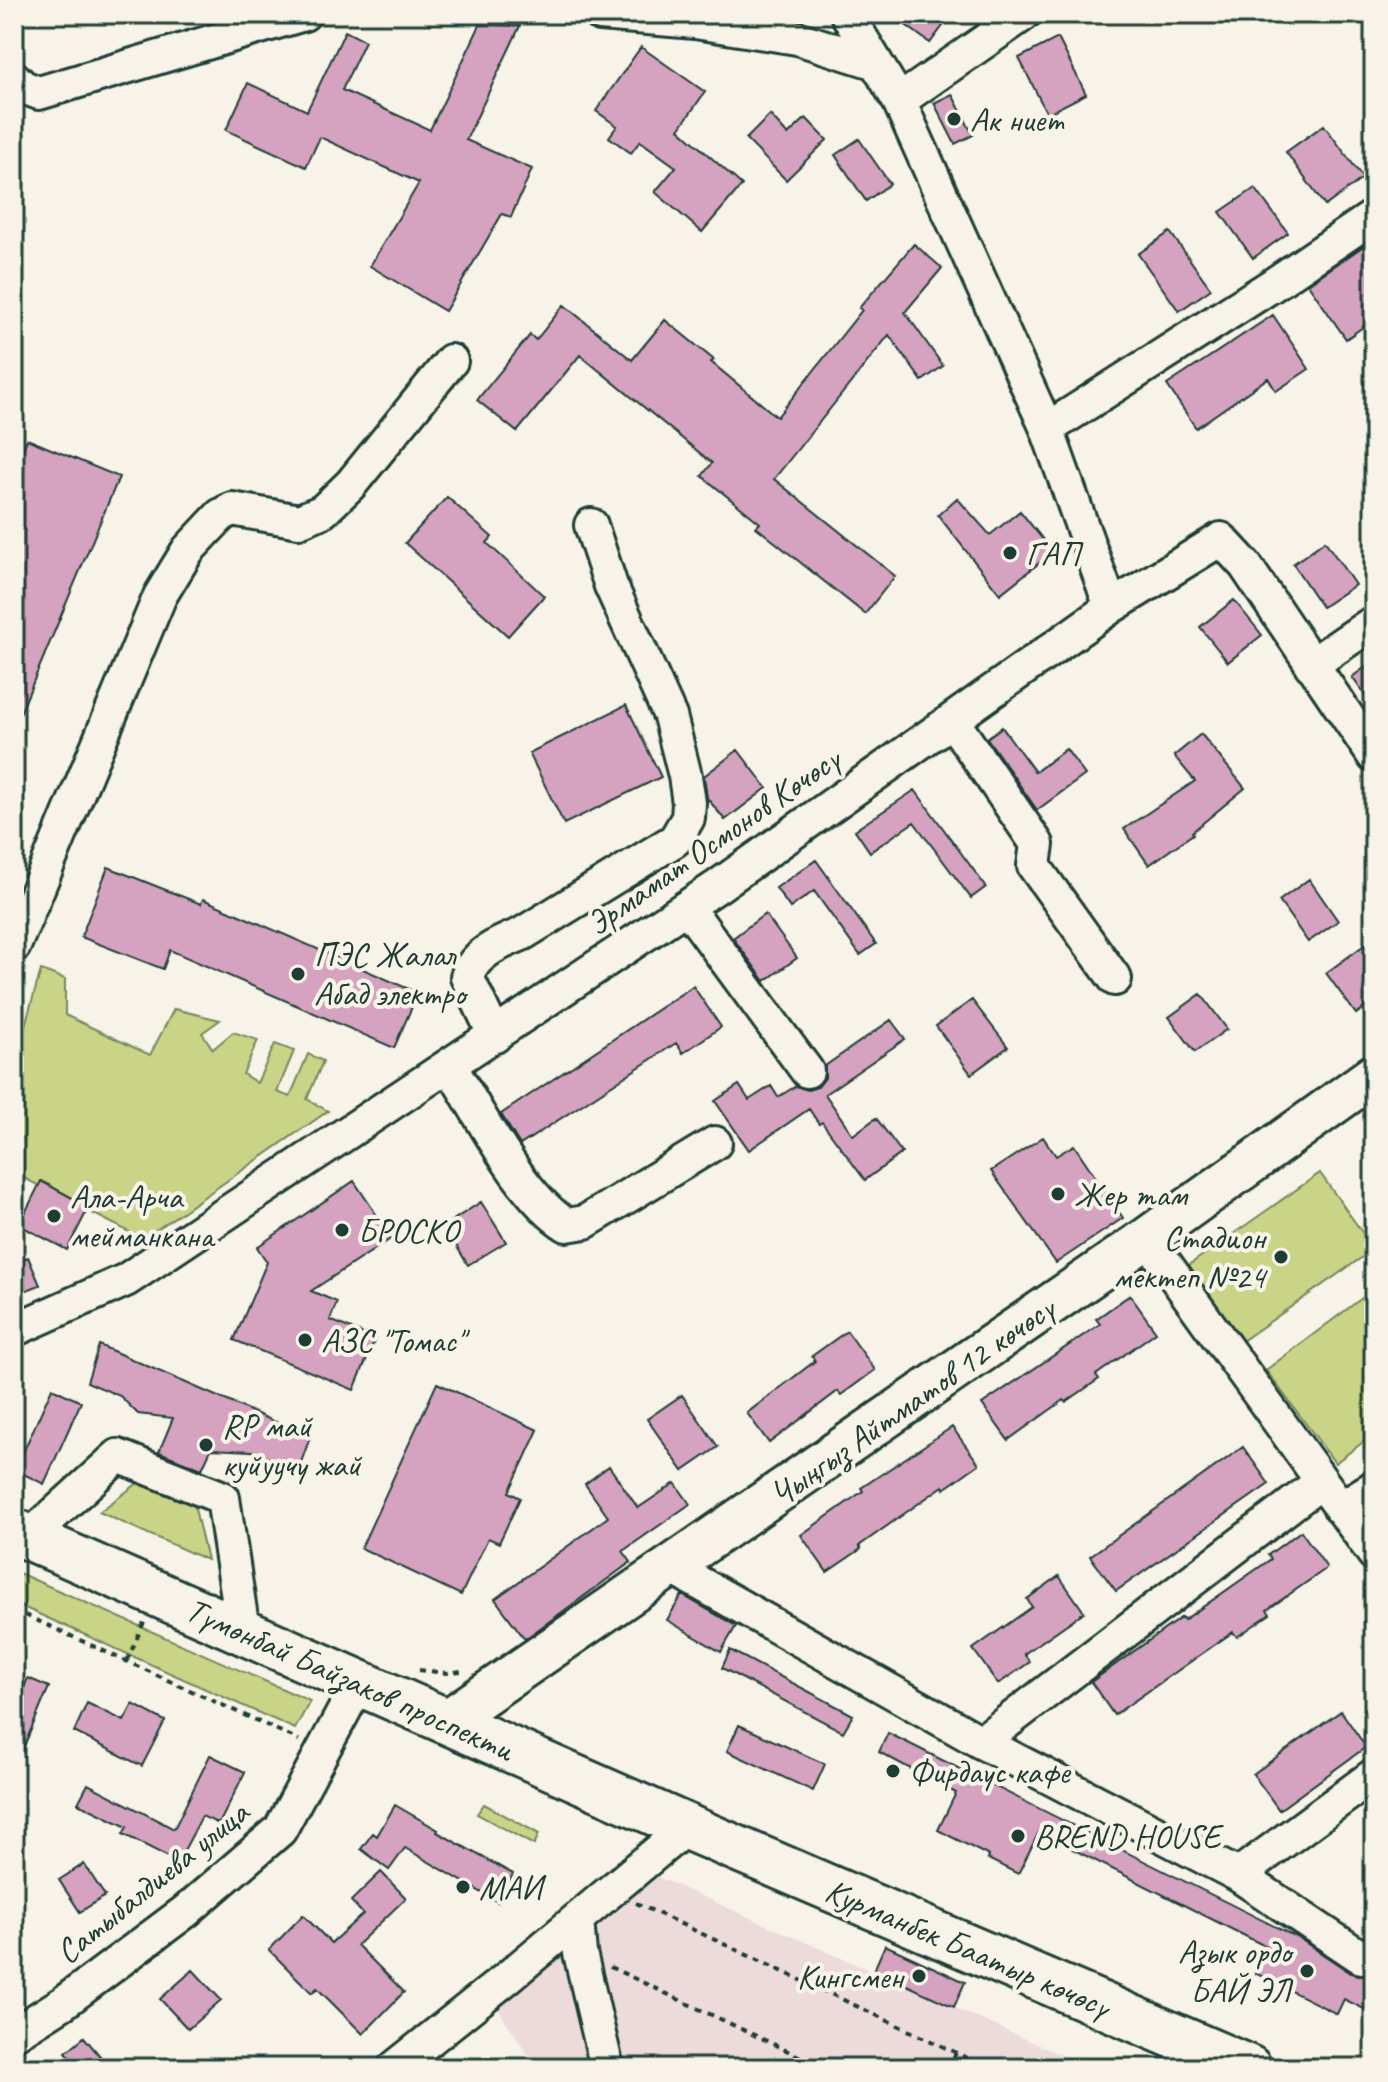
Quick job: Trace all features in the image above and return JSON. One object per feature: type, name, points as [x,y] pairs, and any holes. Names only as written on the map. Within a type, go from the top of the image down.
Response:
[{"type":"highway","name":"Түмөнбай Байзаков проспекти","points":[[22,1534],[687,1827]]},
{"type":"highway","name":"Курманбек Баатыр көчөсү","points":[[687,1827],[1249,2068]]},
{"type":"main road","name":"Чыңгыз Айтматов 12 көчөсү","points":[[446,1721],[1147,1238],[1374,1075]]},
{"type":"street","points":[[14,78],[23,87],[39,93],[304,14]]},
{"type":"street","points":[[600,14],[695,22],[797,38],[876,63]]},
{"type":"street","points":[[847,14],[899,101],[1047,429],[1111,607]]},
{"type":"street","points":[[899,101],[1024,14]]},
{"type":"street","points":[[1047,429],[1271,286],[1374,216]]},
{"type":"street","points":[[14,946],[160,596],[188,550],[221,515],[232,509],[299,521],[323,511],[351,484],[451,361]]},
{"type":"street","points":[[495,1036],[467,977],[471,965],[500,944],[522,934],[675,840],[688,818],[685,776],[670,716],[611,586],[591,525]]},
{"type":"street","name":"Эрмамат Осмонов Көчөсү","points":[[14,1330],[126,1280],[687,907],[1111,607],[1221,539],[1245,565],[1374,756]]},
{"type":"street","points":[[1311,665],[1374,622]]},
{"type":"street","points":[[952,720],[1037,844],[1034,866],[1115,979]]},
{"type":"street","points":[[687,907],[807,1071]]},
{"type":"street","points":[[450,1066],[521,1179],[553,1217],[567,1225],[585,1222],[715,1143]]},
{"type":"street","points":[[1147,1238],[1374,1554]]},
{"type":"street","points":[[22,1534],[118,1456],[223,1498],[243,1631]]},
{"type":"street","points":[[981,1742],[1330,1495],[1374,1487]]},
{"type":"street","points":[[671,1567],[981,1742],[1238,1875],[1361,1957]]},
{"type":"street","name":"Сатыбалдиева улица","points":[[14,2034],[63,2003],[186,1911],[280,1830],[359,1683]]},
{"type":"street","points":[[1238,1875],[1374,1775]]},
{"type":"street","points":[[394,2068],[687,1827]]},
{"type":"street","points":[[577,1920],[580,1953],[607,2068]]},
{"type":"path","points":[[14,1610],[323,1751]]},
{"type":"path","points":[[127,1661],[145,1620]]},
{"type":"path","points":[[408,1666],[421,1671],[447,1673],[472,1669]]},
{"type":"path","points":[[634,1902],[989,2068]]},
{"type":"path","points":[[580,1953],[824,2068]]},
{"type":"path","points":[[948,2068],[956,2053]]},
{"type":"shaded area","points":[[651,1874],[1091,2068],[537,2068],[492,2000]]},
{"type":"green space","points":[[41,970],[65,979],[65,1015],[150,1055],[174,1009],[220,1020],[202,1033],[213,1049],[233,1032],[258,1040],[243,1074],[257,1083],[275,1044],[294,1051],[277,1092],[290,1097],[308,1054],[323,1061],[307,1099],[328,1111],[143,1239],[14,1173],[14,1063]]},
{"type":"green space","name":"Стадион мектеп №24","points":[[1320,1173],[1374,1249],[1242,1341],[1189,1265]]},
{"type":"green space","points":[[1374,1289],[1374,1434],[1335,1463],[1266,1370]]},
{"type":"green space","points":[[146,1477],[192,1496],[207,1560],[99,1512]]},
{"type":"green space","points":[[14,1571],[310,1701],[295,1729],[14,1603]]},
{"type":"green space","points":[[484,1804],[539,1834],[534,1845],[477,1814]]},
{"type":"building","points":[[891,14],[952,14],[930,43]]},
{"type":"building","points":[[480,25],[520,26],[466,140],[532,169],[511,217],[502,214],[445,311],[370,266],[419,183],[320,137],[306,167],[226,130],[248,83],[307,111],[345,31],[365,41],[342,90],[430,130]]},
{"type":"building","points":[[1058,38],[1086,94],[1047,114],[1019,58]]},
{"type":"building","points":[[641,47],[705,92],[679,129],[742,185],[702,232],[655,192],[676,167],[640,141],[631,153],[609,137],[617,126],[596,111]]},
{"type":"building","name":"Ак ниет","points":[[952,94],[973,135],[955,144],[934,103]]},
{"type":"building","points":[[770,115],[788,135],[806,118],[827,140],[786,180],[746,139]]},
{"type":"building","points":[[1324,125],[1363,178],[1325,206],[1286,152]]},
{"type":"building","points":[[859,139],[890,184],[866,201],[835,155]]},
{"type":"building","points":[[1255,188],[1288,233],[1253,258],[1220,212]]},
{"type":"building","points":[[1170,232],[1211,289],[1179,311],[1138,254]]},
{"type":"building","points":[[1368,243],[1374,252],[1374,319],[1346,339],[1308,284]]},
{"type":"building","points":[[914,244],[942,268],[905,312],[943,366],[922,381],[889,335],[774,479],[895,576],[865,614],[756,527],[760,523],[702,476],[712,463],[580,355],[517,432],[477,400],[530,335],[536,340],[564,305],[632,360],[665,320],[777,417],[862,310],[859,308]]},
{"type":"building","points":[[1273,315],[1309,369],[1276,391],[1268,378],[1196,428],[1167,385]]},
{"type":"building","points":[[27,439],[119,477],[14,728],[14,471]]},
{"type":"building","points":[[447,497],[492,537],[487,543],[544,596],[508,636],[405,543]]},
{"type":"building","name":"ГАП","points":[[957,498],[990,535],[1020,511],[1053,552],[1000,594],[938,515]]},
{"type":"building","points":[[1325,541],[1355,585],[1322,607],[1293,564]]},
{"type":"building","points":[[1234,600],[1262,635],[1228,662],[1200,627]]},
{"type":"building","points":[[1374,661],[1374,708],[1352,677]]},
{"type":"building","points":[[626,705],[661,777],[564,824],[529,753]]},
{"type":"building","points":[[1002,727],[1035,772],[1066,749],[1085,775],[1037,810],[987,738]]},
{"type":"building","points":[[1201,734],[1245,788],[1193,834],[1149,865],[1124,829],[1195,781],[1174,756]]},
{"type":"building","points":[[738,750],[767,788],[725,820],[707,798],[704,776]]},
{"type":"building","points":[[915,790],[986,887],[971,898],[914,822],[870,852],[855,830]]},
{"type":"building","points":[[816,860],[876,944],[860,955],[814,891],[790,908],[776,888]]},
{"type":"building","name":"ПЭС Жалал Абад электро","points":[[108,867],[201,904],[203,899],[418,993],[394,1048],[170,950],[163,969],[81,937]]},
{"type":"building","points":[[1309,879],[1338,921],[1308,942],[1279,901]]},
{"type":"building","points":[[765,914],[797,958],[765,981],[733,938]]},
{"type":"building","points":[[1374,938],[1374,1001],[1356,1014],[1326,973]]},
{"type":"building","points":[[693,986],[721,1027],[683,1053],[676,1043],[520,1145],[501,1114]]},
{"type":"building","points":[[1201,994],[1227,1029],[1195,1052],[1169,1017]]},
{"type":"building","points":[[972,1000],[1008,1047],[971,1074],[936,1026]]},
{"type":"building","points":[[891,1020],[905,1039],[825,1094],[853,1135],[876,1118],[902,1153],[865,1180],[809,1109],[749,1150],[715,1101],[739,1085],[749,1100],[771,1086],[778,1097],[796,1086],[808,1090],[818,1087],[825,1078],[825,1066]]},
{"type":"building","name":"Жер там","points":[[1043,1137],[1056,1156],[1074,1145],[1123,1218],[1056,1263],[991,1171]]},
{"type":"building","name":"Ала-Арча мейманкана","points":[[41,1181],[89,1207],[67,1250],[19,1225]]},
{"type":"building","points":[[354,1181],[392,1238],[311,1291],[337,1302],[330,1320],[375,1339],[354,1390],[234,1340],[267,1262],[257,1247]]},
{"type":"building","points":[[481,1202],[506,1242],[468,1265],[444,1226]]},
{"type":"building","points":[[28,1257],[40,1285],[14,1295],[14,1263]]},
{"type":"building","points":[[1130,1295],[1156,1332],[1096,1375],[1099,1379],[1008,1440],[982,1404],[1100,1324],[1096,1319]]},
{"type":"building","points":[[847,1331],[875,1370],[841,1395],[838,1391],[769,1443],[747,1413],[815,1361],[812,1356]]},
{"type":"building","points":[[99,1345],[310,1437],[298,1471],[252,1451],[211,1449],[202,1469],[159,1452],[173,1418],[138,1414],[120,1396],[87,1382]]},
{"type":"building","points":[[437,1383],[538,1430],[509,1492],[520,1498],[499,1543],[488,1538],[461,1595],[361,1548]]},
{"type":"building","points":[[52,1388],[81,1402],[44,1484],[15,1470]]},
{"type":"building","points":[[682,1395],[718,1447],[683,1471],[647,1419]]},
{"type":"building","points":[[952,1427],[979,1464],[944,1489],[943,1486],[827,1572],[801,1535],[863,1491],[861,1488]]},
{"type":"building","points":[[1243,1447],[1269,1484],[1116,1591],[1090,1556]]},
{"type":"building","points":[[609,1466],[638,1508],[675,1483],[690,1504],[623,1551],[631,1562],[525,1639],[495,1599],[608,1517],[585,1484]]},
{"type":"building","points":[[1301,1531],[1327,1568],[1267,1610],[1270,1614],[1237,1637],[1233,1632],[1114,1715],[1091,1682],[1271,1559],[1268,1555]]},
{"type":"building","points":[[1059,1576],[1084,1612],[1024,1654],[1030,1662],[998,1684],[973,1649],[1032,1607],[1027,1599]]},
{"type":"building","points":[[682,1595],[736,1626],[721,1652],[667,1620]]},
{"type":"building","points":[[730,1650],[853,1715],[843,1732],[722,1668]]},
{"type":"building","points":[[28,1678],[49,1687],[14,1770],[14,1710]]},
{"type":"building","points":[[87,1703],[124,1721],[133,1704],[165,1721],[142,1766],[74,1732]]},
{"type":"building","points":[[1341,1711],[1366,1747],[1279,1810],[1253,1774]]},
{"type":"building","points":[[739,1725],[825,1764],[813,1791],[727,1751]]},
{"type":"building","points":[[888,1733],[1300,1939],[1351,1973],[1374,1976],[1374,2014],[1344,1999],[1337,2014],[1255,1973],[1267,1947],[1039,1832],[1018,1874],[988,1859],[989,1856],[938,1830],[956,1793],[879,1752]]},
{"type":"building","points":[[210,1755],[245,1772],[219,1824],[202,1816],[178,1862],[123,1834],[127,1827],[78,1803],[88,1784],[174,1829]]},
{"type":"building","points":[[395,1805],[513,1874],[498,1902],[405,1848],[389,1870],[361,1849],[373,1833],[377,1836]]},
{"type":"building","points":[[84,1864],[105,1896],[80,1912],[59,1880]]},
{"type":"building","points":[[381,1872],[406,1898],[357,1945],[404,1992],[363,2034],[317,1988],[312,1993],[269,1950],[303,1915],[331,1943],[363,1914],[351,1901]]},
{"type":"building","name":"Кингсмен","points":[[885,1945],[965,1982],[954,2007],[874,1970]]},
{"type":"building","points":[[193,1970],[221,2000],[188,2029],[160,1999]]},
{"type":"building","points":[[84,2037],[110,2068],[80,2068],[66,2052]]},
{"type":"place","name":"Ак ниет","points":[[954,119]]},
{"type":"place","name":"ГАП","points":[[1010,553]]},
{"type":"place","name":"ПЭС Жалал Абад электро","points":[[298,974]]},
{"type":"place","name":"Жер там","points":[[1058,1194]]},
{"type":"place","name":"Ала-Арча мейманкана","points":[[54,1216]]},
{"type":"place","name":"БРОСКО","points":[[342,1230]]},
{"type":"place","name":"Стадион мектеп №24","points":[[1281,1257]]},
{"type":"place","name":"АЗС \"Томас\"","points":[[305,1340]]},
{"type":"place","name":"RP май куйуучу жай","points":[[206,1445]]},
{"type":"place","name":"Фирдаус кафе","points":[[893,1771]]},
{"type":"place","name":"BREND HOUSE","points":[[1018,1836]]},
{"type":"place","name":"МАИ","points":[[463,1887]]},
{"type":"place","name":"Азык ордо БАЙ ЭЛ","points":[[1307,1971]]},
{"type":"place","name":"Кингсмен","points":[[919,1976]]}]
